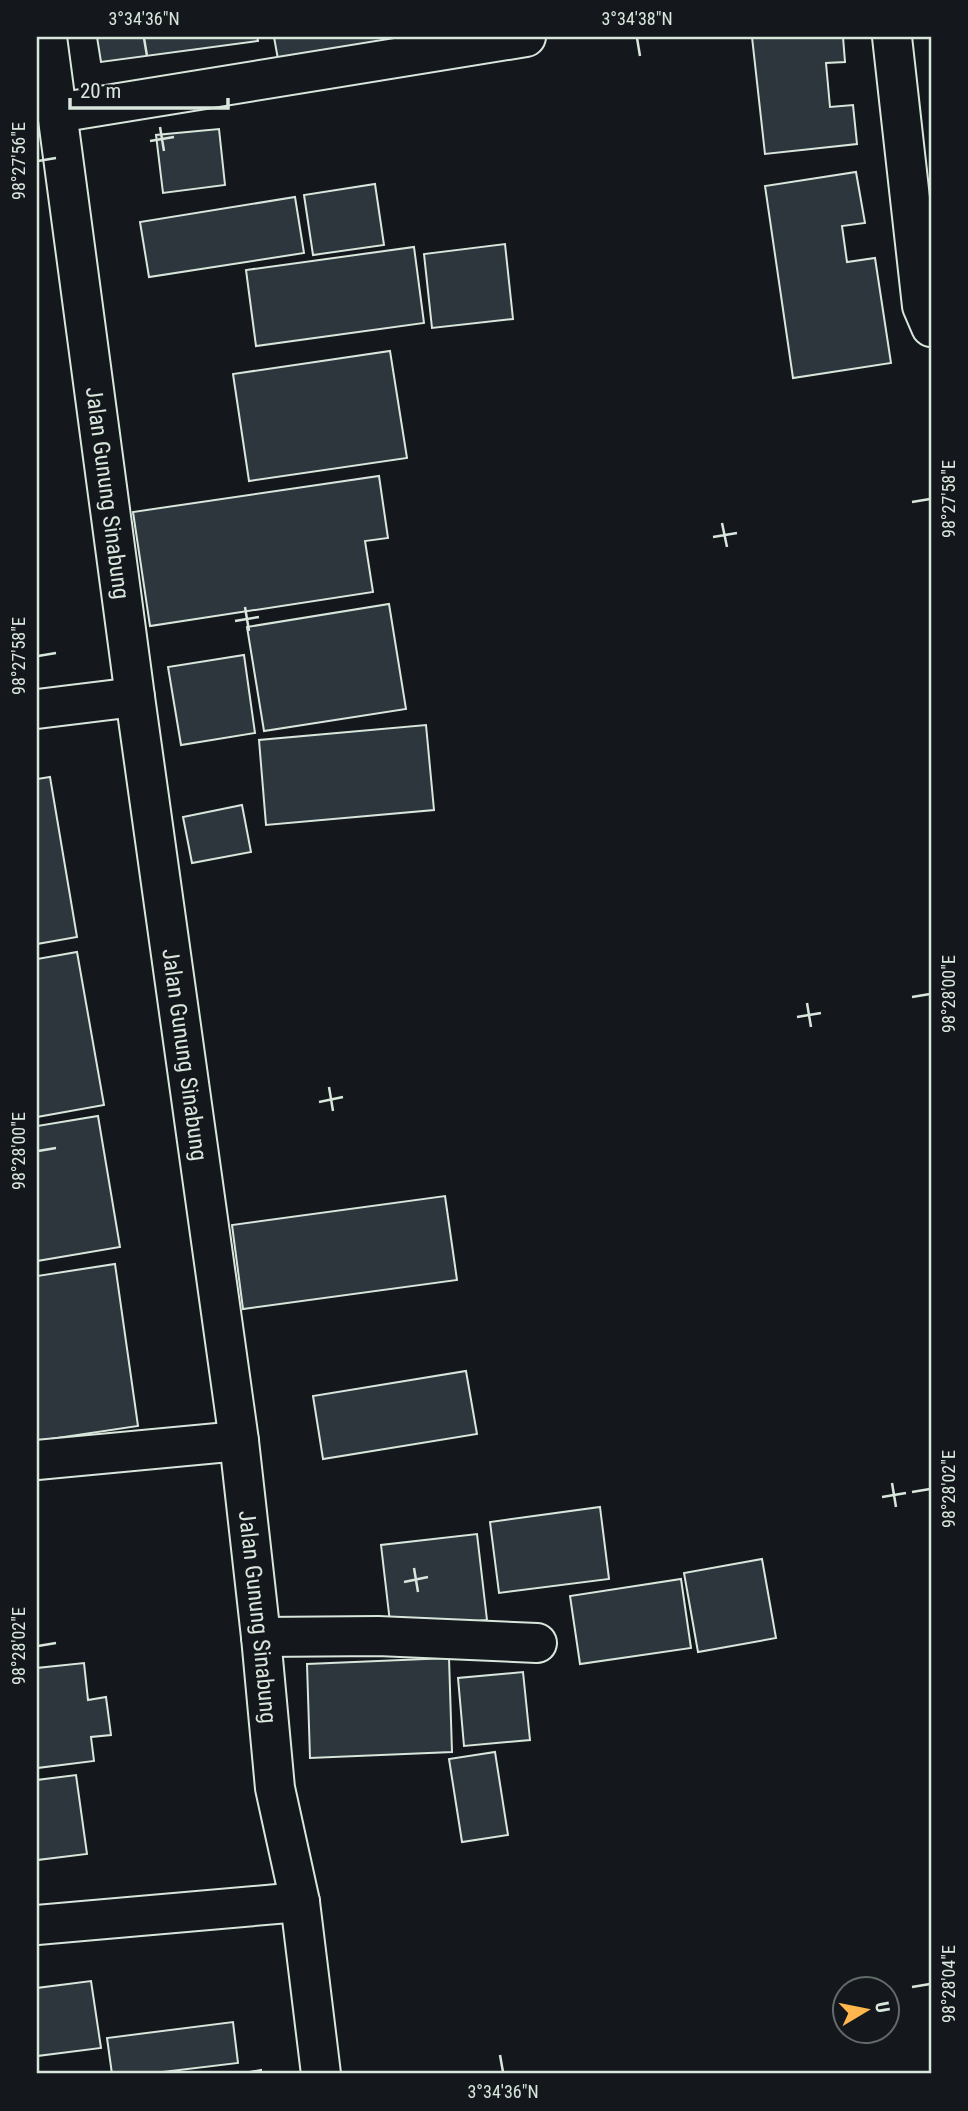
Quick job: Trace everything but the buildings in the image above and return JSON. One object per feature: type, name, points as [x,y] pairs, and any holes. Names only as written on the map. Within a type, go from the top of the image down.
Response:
[{"type":"street","name":"Jalan Gunung Sinabung","points":[[47,37],[135,697],[239,1441],[275,1788],[300,1902],[321,2074]]},
{"type":"street","points":[[57,114],[526,37]]},
{"type":"street","points":[[892,37],[922,306],[931,327]]},
{"type":"street","points":[[37,709],[135,697]]},
{"type":"street","points":[[37,1460],[239,1441]]},
{"type":"street","points":[[261,1637],[377,1636],[537,1643]]},
{"type":"street","points":[[37,1926],[300,1902]]}]
